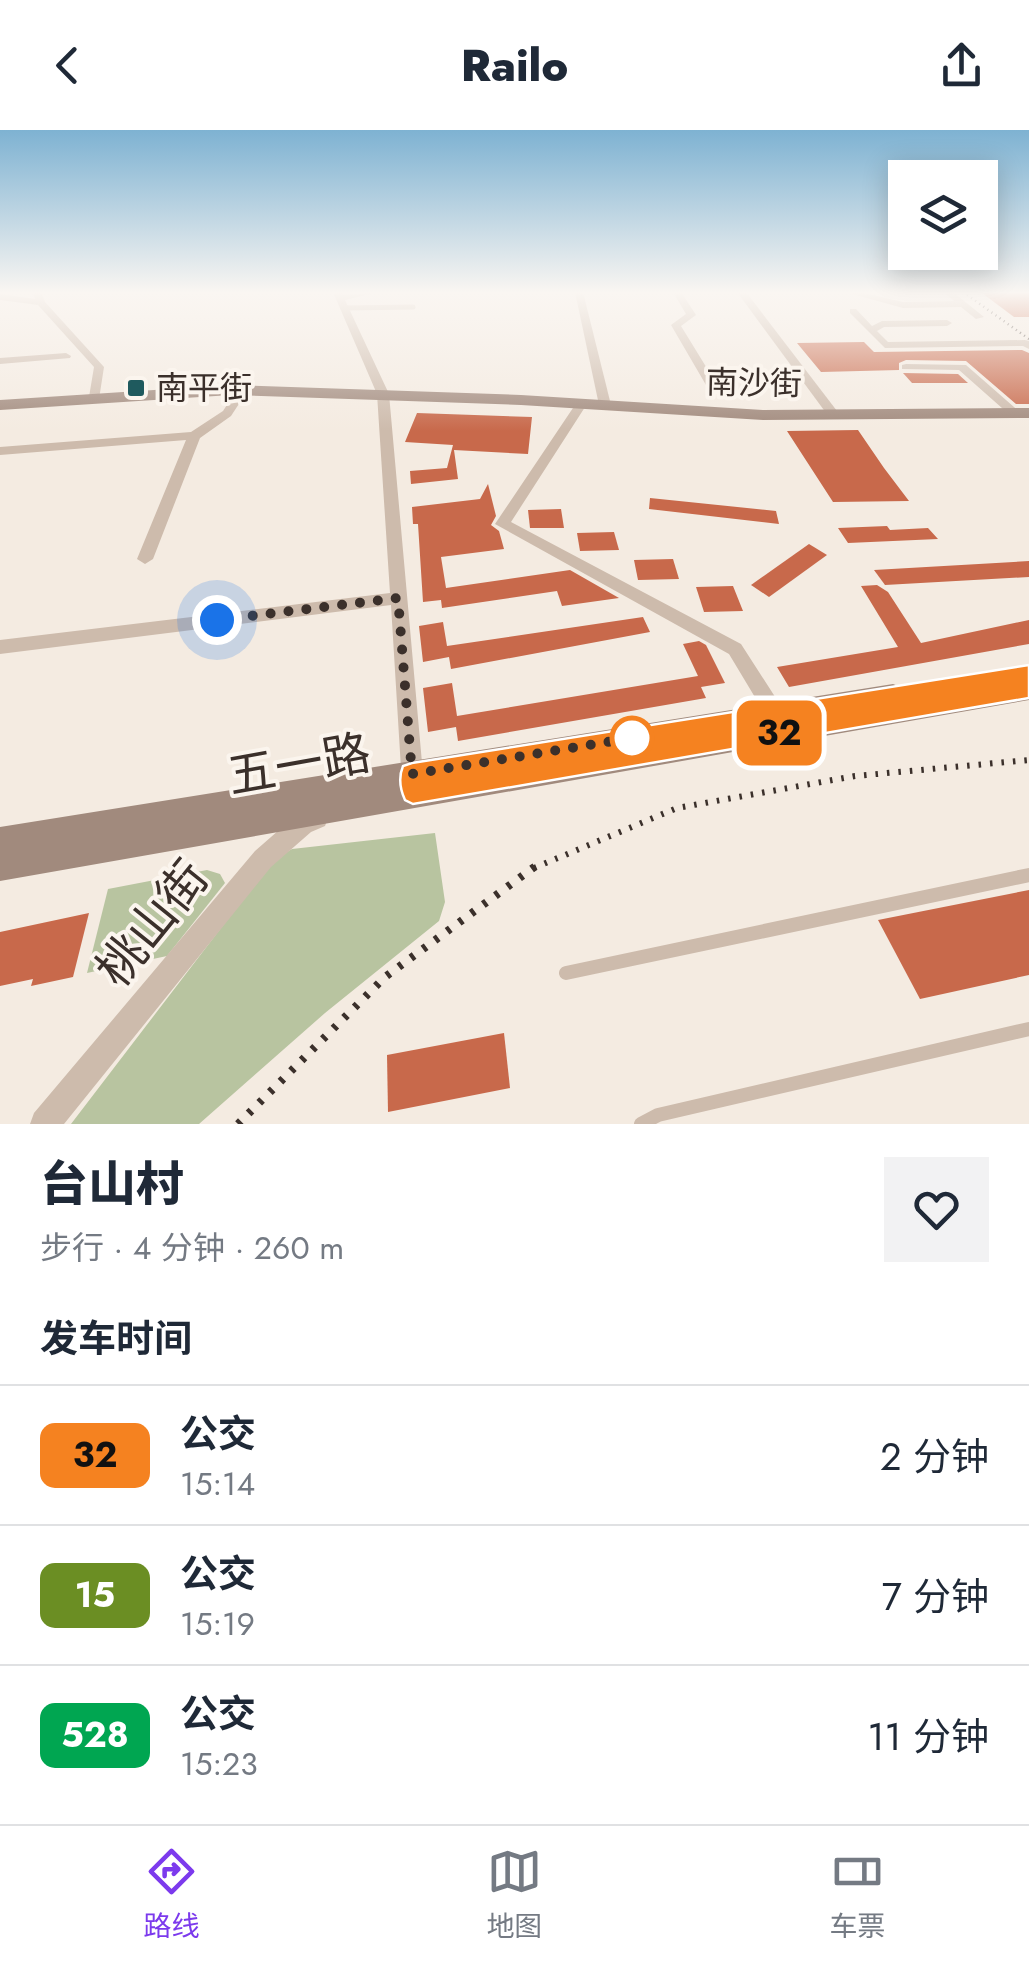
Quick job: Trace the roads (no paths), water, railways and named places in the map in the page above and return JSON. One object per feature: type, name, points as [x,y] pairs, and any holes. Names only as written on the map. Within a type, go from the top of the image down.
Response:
[{"type":"street","points":[[74,338],[99,368],[95,397]]},
{"type":"street","points":[[358,338],[383,394],[412,783]]},
{"type":"street","points":[[590,338],[605,405]]},
{"type":"street","points":[[683,338],[710,383]]},
{"type":"street","points":[[775,338],[833,414]]},
{"type":"street","points":[[879,338],[885,345],[1029,346]]},
{"type":"street","points":[[941,346],[1022,413]]},
{"type":"street","points":[[0,361],[66,356]]},
{"type":"street","points":[[906,367],[962,367]]},
{"type":"street","points":[[0,451],[194,436],[227,412],[242,390]]},
{"type":"street","name":"南沙街","points":[[0,405],[242,390],[713,413],[1022,413]]},
{"type":"street","points":[[581,404],[502,524],[735,649],[782,723]]},
{"type":"street","points":[[145,558],[194,436]]},
{"type":"street","points":[[0,647],[398,598]]},
{"type":"street","name":"五一路","points":[[782,723],[1029,673]]},
{"type":"street","name":"五一路","points":[[0,844],[782,723],[1029,689]]},
{"type":"street","name":"五一路","points":[[0,864],[349,803],[412,783]]},
{"type":"street","name":"桃山街","points":[[45,1124],[262,859],[303,824],[349,803]]},
{"type":"lane","points":[[566,972],[1029,874]]},
{"type":"lane","points":[[641,1124],[658,1116],[1029,1029]]},
{"type":"railway","points":[[534,868],[677,808],[855,776],[1029,760]]},
{"type":"railway","points":[[238,1124],[385,977],[537,865]]},
{"type":"place","name":"南平街","points":[[136,388]]}]
